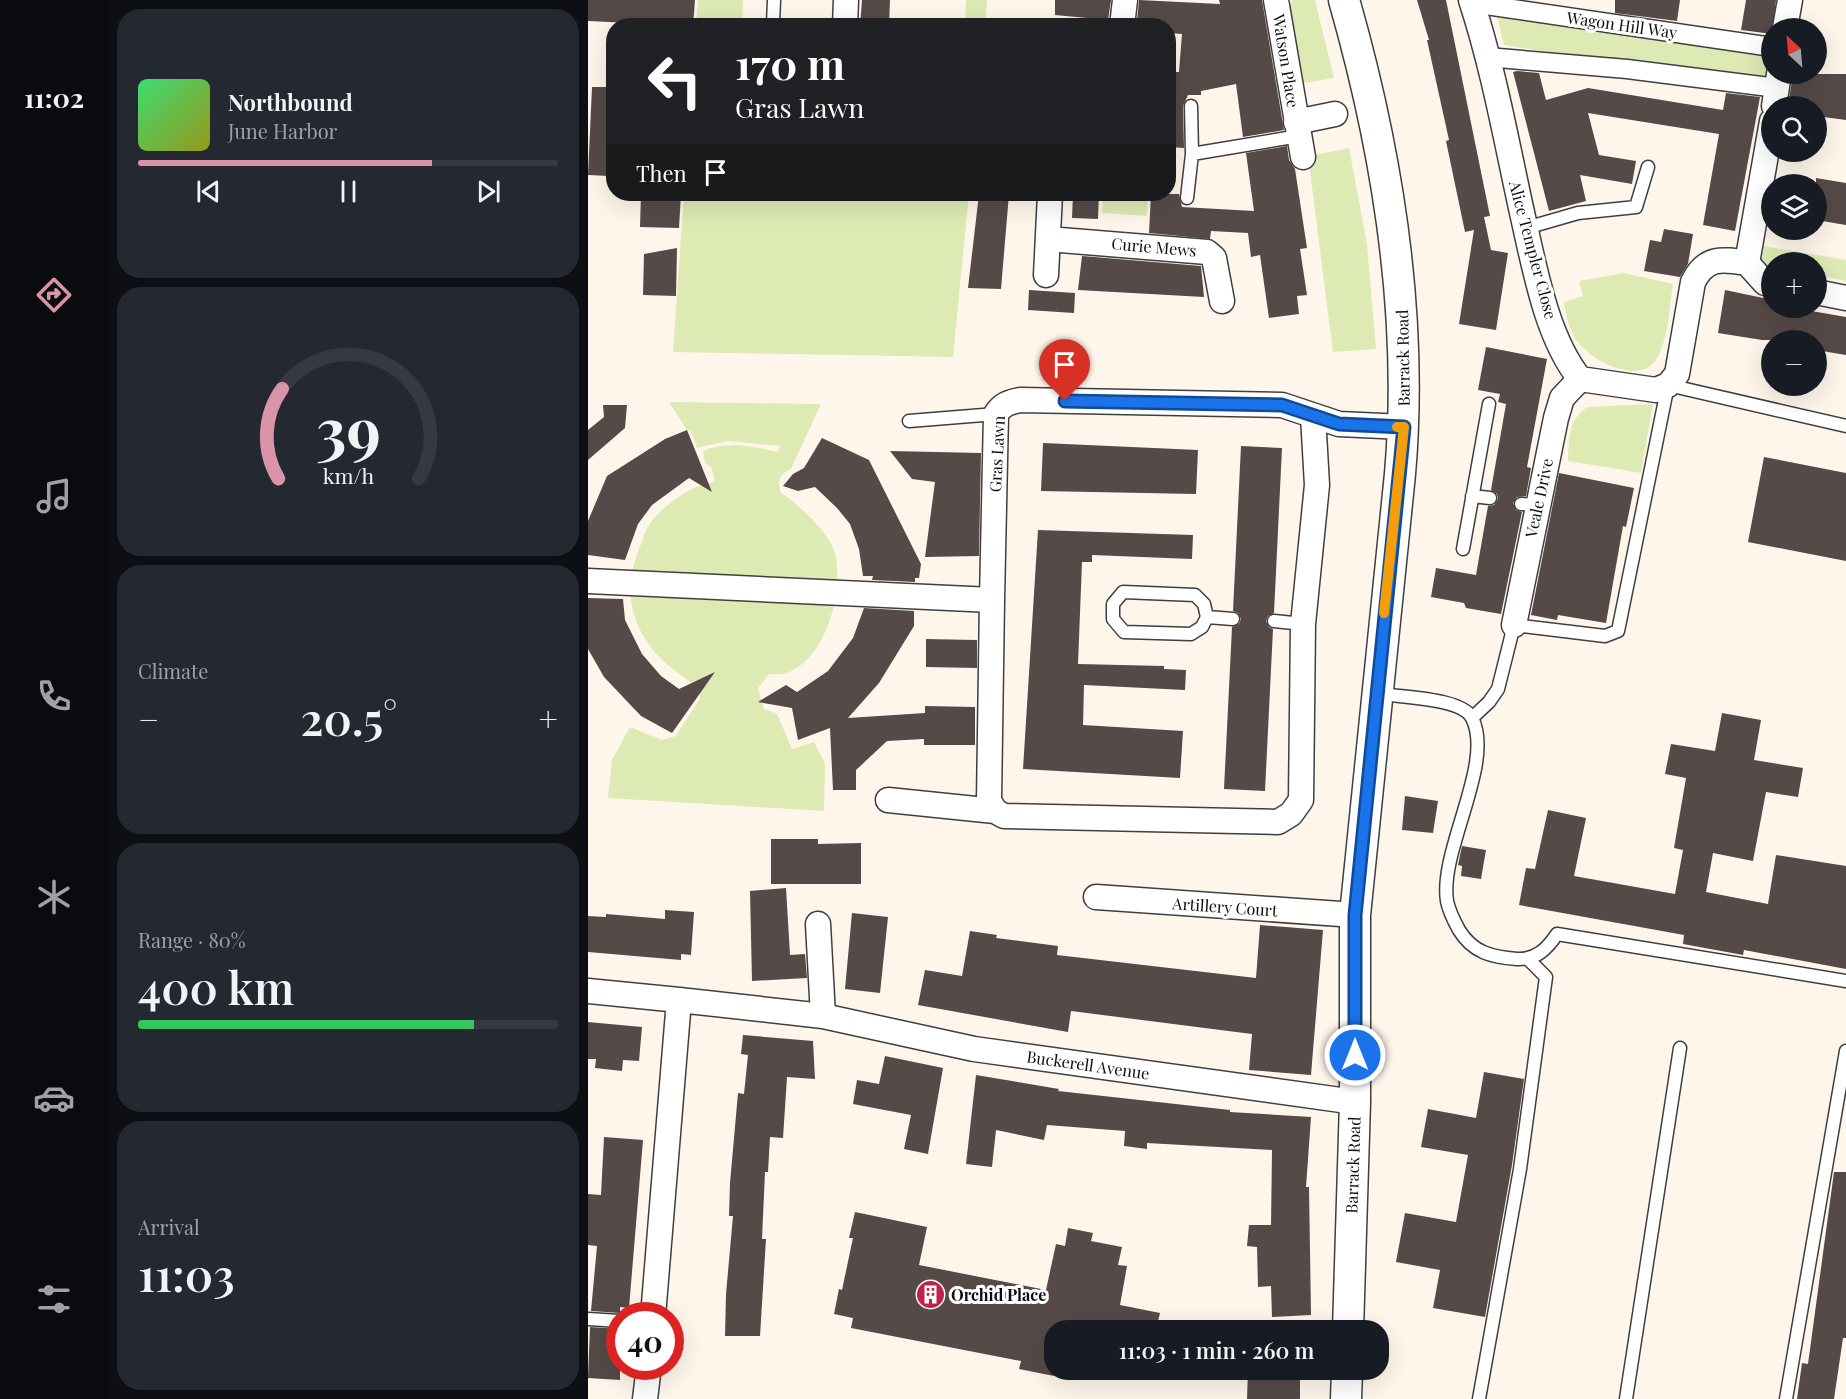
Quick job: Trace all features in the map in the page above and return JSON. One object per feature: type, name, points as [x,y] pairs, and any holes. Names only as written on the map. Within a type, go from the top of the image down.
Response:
[{"type":"street","points":[[845,18],[846,0]]},
{"type":"street","points":[[1123,18],[1125,0]]},
{"type":"street","name":"Watson Place","points":[[1276,0],[1299,138],[1335,114]]},
{"type":"street","name":"Barrack Road","points":[[1344,0],[1387,188],[1396,250],[1404,340],[1404,427],[1355,915],[1355,1102],[1348,1320]]},
{"type":"street","points":[[1787,18],[1790,0]]},
{"type":"street","name":"Wagon Hill Way","points":[[1471,2],[1761,45]]},
{"type":"street","name":"Alice Templer Close","points":[[1471,2],[1487,57],[1537,278],[1561,350],[1580,379]]},
{"type":"street","points":[[1487,57],[1627,69],[1777,89]]},
{"type":"street","points":[[1747,263],[1765,162]]},
{"type":"street","points":[[1047,275],[1050,201]]},
{"type":"street","name":"Curie Mews","points":[[1048,239],[1207,252],[1214,258],[1222,301]]},
{"type":"street","points":[[1580,379],[1656,390],[1668,385],[1677,374],[1693,282],[1705,264],[1720,259],[1747,263],[1761,279]]},
{"type":"street","points":[[1827,294],[1846,298]]},
{"type":"street","name":"Veale Drive","points":[[1514,625],[1529,504],[1562,398],[1580,379]]},
{"type":"street","name":"Gras Lawn","points":[[995,811],[989,801],[996,414],[1000,407],[1020,400],[1282,405],[1339,424],[1404,427]]},
{"type":"street","points":[[888,800],[995,811],[1004,816],[1278,822],[1291,814],[1301,800],[1303,624],[1317,485],[1313,416]]},
{"type":"street","points":[[588,581],[992,600]]},
{"type":"street","name":"Artillery Court","points":[[1096,897],[1355,915]]},
{"type":"street","points":[[818,924],[823,1016]]},
{"type":"street","name":"Buckerell Avenue","points":[[588,991],[823,1016],[974,1049],[1355,1102]]},
{"type":"street","points":[[654,1302],[679,1000]]},
{"type":"street","points":[[645,1399],[647,1380]]},
{"type":"street","points":[[1346,1399],[1347,1380]]},
{"type":"lane","points":[[773,18],[774,0]]},
{"type":"lane","points":[[1187,198],[1191,154],[1191,106]]},
{"type":"lane","points":[[1191,154],[1299,138]]},
{"type":"lane","points":[[1526,228],[1578,213],[1636,207],[1648,167]]},
{"type":"lane","points":[[1472,718],[1489,702],[1498,689],[1514,625],[1605,636],[1618,631],[1668,385],[1846,426]]},
{"type":"lane","points":[[1463,549],[1489,405]]},
{"type":"lane","points":[[909,421],[996,414]]},
{"type":"lane","points":[[1473,496],[1490,498]]},
{"type":"lane","points":[[1123,592],[1195,595],[1204,604],[1207,617],[1202,627],[1191,634],[1124,632],[1113,619],[1113,604],[1123,592]]},
{"type":"lane","points":[[1207,617],[1233,619]]},
{"type":"lane","points":[[1274,621],[1303,624]]},
{"type":"lane","points":[[1376,693],[1448,702],[1466,711],[1472,718],[1478,751],[1448,875],[1447,900],[1463,936],[1484,954],[1528,959],[1547,948],[1557,934],[1846,981]]},
{"type":"lane","points":[[1479,1399],[1520,1168],[1546,977],[1528,959]]},
{"type":"lane","points":[[1626,1399],[1680,1048]]},
{"type":"lane","points":[[1786,1399],[1846,1051]]},
{"type":"lane","points":[[588,1319],[606,1320]]},
{"type":"green space","points":[[698,0],[743,0],[742,18],[697,18]]},
{"type":"green space","points":[[966,0],[987,0],[986,18],[965,18]]},
{"type":"green space","points":[[1293,0],[1315,0],[1334,78],[1298,84],[1286,11]]},
{"type":"green space","points":[[1496,12],[1761,51],[1761,84],[1767,84],[1766,89],[1504,45]]},
{"type":"green space","points":[[1349,148],[1367,244],[1376,349],[1333,352],[1310,171],[1315,155]]},
{"type":"green space","points":[[684,201],[968,201],[953,357],[673,352]]},
{"type":"green space","points":[[1103,201],[1148,201],[1147,216],[1102,213]]},
{"type":"green space","points":[[1757,245],[1799,252],[1761,252],[1760,264]]},
{"type":"green space","points":[[1827,257],[1846,260],[1846,281],[1827,277]]},
{"type":"green space","points":[[1624,273],[1673,284],[1661,350],[1649,367],[1638,370],[1614,367],[1582,346],[1571,329],[1564,302],[1583,296],[1579,281]]},
{"type":"green space","points":[[669,402],[821,404],[791,469],[780,478],[779,488],[780,492],[812,519],[832,545],[837,568],[834,603],[822,638],[813,653],[801,665],[787,673],[769,674],[758,688],[764,709],[777,714],[792,749],[814,742],[825,764],[824,811],[608,798],[612,760],[630,727],[662,740],[676,736],[700,698],[699,687],[664,662],[651,647],[640,631],[633,613],[632,574],[647,529],[655,517],[677,498],[694,488],[715,481],[711,467],[705,463],[703,451],[731,445],[750,446],[778,452],[780,446],[728,441],[697,448],[691,431],[687,430]]},
{"type":"green space","points":[[1653,404],[1641,473],[1568,461],[1569,437],[1573,424],[1581,412],[1588,407]]},
{"type":"building","points":[[588,0],[695,0],[694,18],[606,18],[606,22],[588,21]]},
{"type":"building","points":[[862,0],[890,0],[889,18],[861,18]]},
{"type":"building","points":[[1055,0],[1111,0],[1108,18],[1055,15]]},
{"type":"building","points":[[1139,0],[1220,4],[1219,0],[1262,0],[1284,130],[1243,137],[1236,84],[1201,91],[1201,95],[1188,95],[1183,106],[1184,148],[1176,148],[1176,72],[1179,72],[1182,34],[1176,34],[1176,18],[1137,18]]},
{"type":"building","points":[[1417,0],[1446,0],[1490,216],[1484,217],[1491,250],[1508,253],[1496,330],[1459,324],[1474,230],[1465,232],[1446,141],[1449,140],[1427,40],[1429,40]]},
{"type":"building","points":[[1615,0],[1680,0],[1677,21],[1615,13]]},
{"type":"building","points":[[1746,0],[1776,0],[1774,18],[1761,18],[1761,33],[1741,30]]},
{"type":"building","points":[[1513,72],[1539,73],[1546,100],[1588,88],[1723,110],[1726,93],[1760,97],[1735,231],[1703,225],[1719,134],[1588,113],[1599,155],[1636,161],[1632,184],[1580,175],[1586,201],[1549,211]]},
{"type":"building","points":[[1827,74],[1846,74],[1846,120],[1827,117],[1827,96],[1790,96],[1791,84],[1827,84]]},
{"type":"building","points":[[592,87],[606,87],[606,176],[588,175]]},
{"type":"building","points":[[1287,146],[1289,160],[1295,169],[1307,248],[1300,249],[1307,295],[1297,296],[1299,314],[1269,318],[1260,255],[1251,257],[1248,233],[1211,231],[1210,239],[1149,233],[1151,201],[1176,201],[1176,194],[1179,194],[1182,207],[1254,211],[1246,153]]},
{"type":"building","points":[[1827,180],[1846,183],[1846,225],[1827,222]]},
{"type":"building","points":[[641,201],[681,201],[679,228],[640,227]]},
{"type":"building","points":[[978,201],[1008,201],[1001,289],[968,288]]},
{"type":"building","points":[[1073,201],[1099,201],[1098,219],[1072,218]]},
{"type":"building","points":[[1664,229],[1693,234],[1688,264],[1680,277],[1644,271],[1650,240],[1661,242]]},
{"type":"building","points":[[677,248],[676,296],[643,295],[644,254]]},
{"type":"building","points":[[1082,256],[1201,266],[1204,297],[1078,290]]},
{"type":"building","points":[[1029,290],[1075,293],[1074,313],[1028,310]]},
{"type":"building","points":[[1725,290],[1761,298],[1761,318],[1827,318],[1827,314],[1846,317],[1846,355],[1827,352],[1827,330],[1761,330],[1761,340],[1718,333]]},
{"type":"building","points":[[1486,347],[1547,359],[1527,467],[1531,468],[1526,496],[1517,497],[1513,503],[1516,510],[1522,512],[1501,614],[1466,608],[1464,603],[1431,597],[1436,568],[1476,575],[1488,506],[1494,505],[1498,499],[1497,494],[1491,490],[1506,404],[1498,402],[1500,394],[1478,390]]},
{"type":"building","points":[[603,405],[627,405],[625,428],[588,460],[588,430],[604,417]]},
{"type":"building","points":[[687,430],[712,492],[689,478],[652,505],[638,524],[625,560],[588,555],[588,521],[607,476],[665,439]]},
{"type":"building","points":[[822,438],[869,460],[921,564],[919,578],[915,578],[915,582],[872,580],[873,576],[863,576],[859,549],[850,524],[837,508],[815,487],[798,491],[783,486],[793,474],[804,468]]},
{"type":"building","points":[[1043,443],[1198,450],[1196,494],[1041,491]]},
{"type":"building","points":[[1241,446],[1282,448],[1274,613],[1268,616],[1266,621],[1273,629],[1265,791],[1224,789],[1232,627],[1239,624],[1241,619],[1238,613],[1233,611]]},
{"type":"building","points":[[890,451],[981,453],[979,556],[925,557],[935,482],[912,479]]},
{"type":"building","points":[[1764,457],[1846,473],[1846,561],[1748,542]]},
{"type":"building","points":[[1559,473],[1634,488],[1626,527],[1623,526],[1606,623],[1558,615],[1557,620],[1531,615]]},
{"type":"building","points":[[1038,530],[1193,535],[1192,559],[1092,555],[1092,562],[1082,562],[1078,664],[1164,666],[1164,669],[1186,670],[1185,690],[1084,685],[1083,725],[1183,731],[1180,778],[1023,769]]},
{"type":"building","points":[[588,598],[623,599],[625,620],[642,654],[661,676],[679,689],[715,672],[672,733],[641,716],[604,677],[588,649]]},
{"type":"building","points":[[864,608],[914,611],[914,626],[879,683],[848,718],[925,713],[925,706],[975,707],[975,745],[924,745],[924,739],[887,741],[856,770],[856,790],[833,790],[830,728],[798,740],[792,708],[758,702],[786,685],[797,692],[828,671],[853,638]]},
{"type":"building","points":[[926,639],[977,640],[977,668],[926,667]]},
{"type":"building","points":[[1722,713],[1761,720],[1754,760],[1803,768],[1798,797],[1766,792],[1753,861],[1713,853],[1706,892],[1768,904],[1776,855],[1846,866],[1846,969],[1744,950],[1743,955],[1683,944],[1684,935],[1519,905],[1526,868],[1535,869],[1548,810],[1586,818],[1574,876],[1675,894],[1683,850],[1674,848],[1686,778],[1665,774],[1671,744],[1715,751]]},
{"type":"building","points":[[1405,796],[1438,801],[1433,833],[1402,830]]},
{"type":"building","points":[[771,839],[818,839],[818,844],[861,843],[861,884],[771,884]]},
{"type":"building","points":[[1462,846],[1486,850],[1481,879],[1461,876],[1462,866],[1458,865]]},
{"type":"building","points":[[786,888],[790,955],[805,954],[807,978],[752,981],[750,891]]},
{"type":"building","points":[[665,910],[694,912],[691,955],[681,954],[681,960],[588,952],[588,916],[606,917],[606,914],[665,919]]},
{"type":"building","points":[[852,913],[888,917],[880,993],[845,989]]},
{"type":"building","points":[[1260,925],[1323,930],[1311,1075],[1249,1070],[1252,1034],[1071,1011],[1068,1032],[918,1005],[925,970],[962,976],[970,931],[997,935],[996,938],[1058,946],[1057,955],[1256,978]]},
{"type":"building","points":[[588,1022],[642,1027],[639,1061],[623,1060],[622,1071],[595,1068],[596,1059],[588,1059]]},
{"type":"building","points":[[743,1035],[813,1041],[815,1079],[787,1077],[783,1138],[770,1137],[768,1172],[765,1172],[762,1239],[766,1239],[760,1336],[725,1336],[733,1216],[729,1216],[730,1183],[738,1093],[744,1094],[748,1055],[741,1054]]},
{"type":"building","points":[[885,1056],[943,1068],[928,1154],[904,1149],[911,1115],[853,1104],[857,1080],[879,1084]]},
{"type":"building","points":[[1484,1072],[1524,1079],[1512,1165],[1485,1317],[1433,1308],[1440,1270],[1396,1262],[1405,1213],[1456,1222],[1468,1155],[1421,1147],[1428,1109],[1476,1118]]},
{"type":"building","points":[[976,1075],[1059,1089],[1058,1091],[1230,1110],[1230,1112],[1311,1117],[1306,1187],[1309,1187],[1311,1315],[1272,1317],[1271,1286],[1258,1287],[1257,1247],[1247,1246],[1249,1225],[1271,1225],[1272,1150],[1147,1143],[1147,1149],[1124,1146],[1125,1131],[1047,1125],[1044,1140],[996,1130],[992,1167],[966,1164]]},
{"type":"building","points":[[604,1137],[643,1140],[630,1302],[606,1302],[606,1312],[591,1311],[597,1246],[588,1245],[588,1194],[601,1195]]},
{"type":"building","points":[[1834,1172],[1846,1172],[1846,1338],[1843,1338],[1834,1399],[1797,1399],[1802,1363],[1808,1364]]},
{"type":"building","name":"Orchid Place","points":[[855,1212],[927,1227],[919,1265],[1046,1290],[1056,1244],[1065,1246],[1068,1228],[1093,1233],[1091,1241],[1122,1247],[1118,1265],[1127,1266],[1120,1305],[1160,1313],[1158,1320],[1044,1320],[1044,1374],[1019,1369],[1021,1361],[851,1328],[853,1318],[834,1314],[839,1289],[842,1290],[853,1238],[849,1238]]},
{"type":"building","points":[[590,1327],[606,1328],[606,1379],[588,1378]]},
{"type":"building","points":[[1248,1380],[1300,1380],[1300,1399],[1247,1399]]},
{"type":"slow traffic","points":[[1384,613],[1404,427],[1397,427]]},
{"type":"place","name":"Orchid Place","points":[[930,1295]]},
{"type":"route","points":[[1065,401],[1282,405],[1339,424],[1404,427],[1355,915],[1355,1055]]}]
